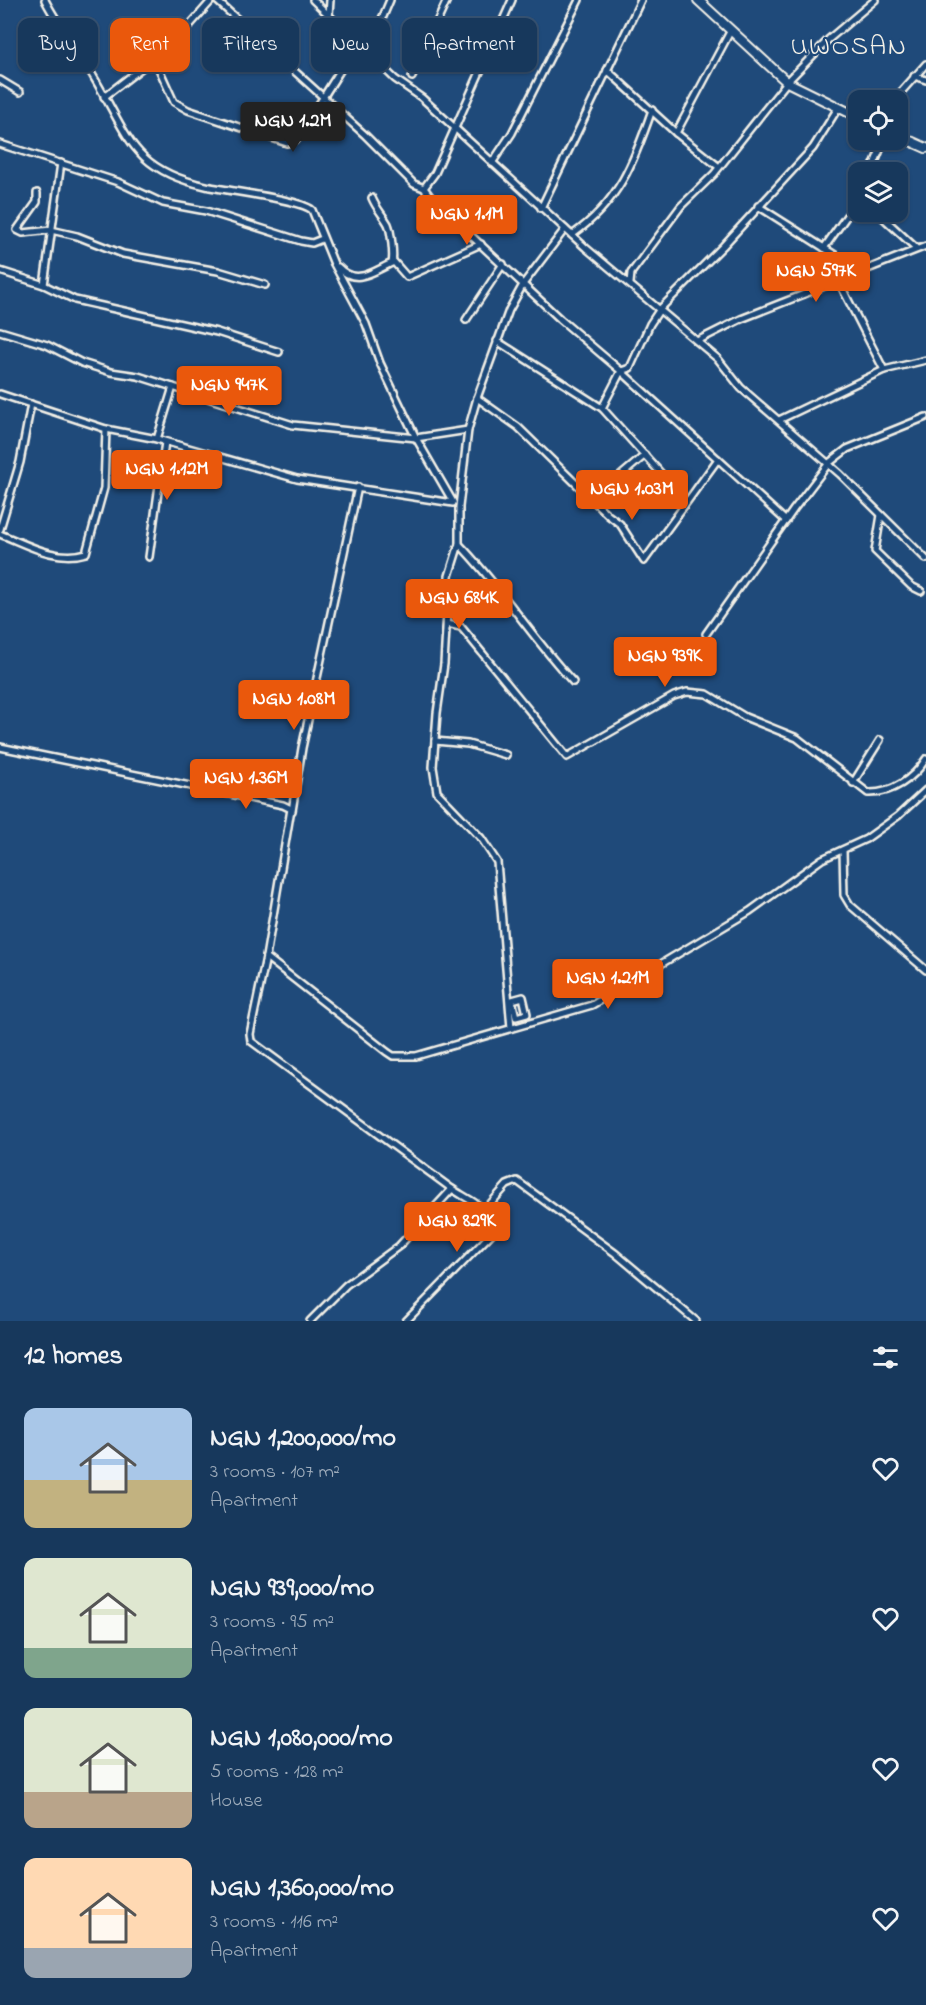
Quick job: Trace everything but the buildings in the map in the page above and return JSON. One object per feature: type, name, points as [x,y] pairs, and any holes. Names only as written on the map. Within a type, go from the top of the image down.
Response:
[{"type":"street","points":[[45,0],[129,141],[164,172],[206,186],[308,206],[315,215],[322,239],[366,324],[380,363],[416,438],[453,502],[459,507]]},
{"type":"street","points":[[190,27],[214,0],[323,97],[414,184],[424,188],[433,200],[524,284],[786,521]]},
{"type":"street","points":[[313,0],[333,18]]},
{"type":"street","points":[[330,0],[330,15]]},
{"type":"street","points":[[382,18],[390,0]]},
{"type":"street","points":[[412,77],[447,0]]},
{"type":"street","points":[[424,188],[435,173],[512,0]]},
{"type":"street","points":[[492,163],[512,133],[579,0]]},
{"type":"street","points":[[541,208],[641,0]]},
{"type":"street","points":[[698,0],[787,82],[848,112]]},
{"type":"street","points":[[630,283],[631,273],[688,197],[719,167],[787,82],[829,39],[875,0]]},
{"type":"street","points":[[676,134],[730,30]]},
{"type":"street","points":[[902,90],[926,64]]},
{"type":"street","points":[[607,70],[676,134],[719,167]]},
{"type":"street","points":[[104,97],[138,72]]},
{"type":"street","points":[[160,72],[174,102],[188,110],[287,143],[297,140],[340,72]]},
{"type":"street","points":[[388,72],[455,126],[541,208],[718,359],[741,388],[829,464],[926,559]]},
{"type":"street","points":[[914,76],[926,80]]},
{"type":"street","points":[[0,80],[20,92]]},
{"type":"street","points":[[602,408],[621,371],[630,368],[660,309],[813,148],[838,108]]},
{"type":"street","points":[[572,235],[590,223],[616,193],[634,163],[652,110]]},
{"type":"street","points":[[908,140],[926,148]]},
{"type":"street","points":[[0,144],[118,182],[163,203],[206,211],[301,241],[312,243],[322,239]]},
{"type":"street","points":[[44,285],[61,163]]},
{"type":"street","points":[[37,193],[37,202],[17,230],[23,233],[51,230],[77,236],[123,254],[218,271],[265,285]]},
{"type":"street","points":[[372,198],[378,212],[387,223],[393,261],[407,277],[481,244]]},
{"type":"street","points":[[758,206],[862,272]]},
{"type":"street","points":[[824,248],[848,214]]},
{"type":"street","points":[[889,222],[917,249]]},
{"type":"street","points":[[511,1028],[504,967],[497,862],[481,838],[437,792],[434,767],[435,741],[447,624],[449,576],[459,544],[459,507],[468,430],[477,398],[509,310],[524,284],[566,229]]},
{"type":"street","points":[[697,342],[741,319],[926,246]]},
{"type":"street","points":[[333,262],[348,277],[356,278],[393,261]]},
{"type":"street","points":[[466,321],[503,264]]},
{"type":"street","points":[[0,271],[44,285],[93,305],[217,332],[279,352]]},
{"type":"street","points":[[621,276],[631,273]]},
{"type":"street","points":[[839,282],[884,370]]},
{"type":"street","points":[[0,331],[47,345],[92,366],[173,387],[293,425],[416,438],[468,430]]},
{"type":"street","points":[[497,341],[602,408],[686,501]]},
{"type":"street","points":[[779,420],[884,370],[926,360]]},
{"type":"street","points":[[157,439],[173,387]]},
{"type":"street","points":[[0,394],[106,429],[157,439],[297,479],[453,502]]},
{"type":"street","points":[[477,398],[518,427],[592,500],[620,524],[644,561],[718,459]]},
{"type":"street","points":[[0,529],[20,462],[31,404]]},
{"type":"street","points":[[706,634],[829,464],[847,449],[926,417]]},
{"type":"street","points":[[0,534],[58,556],[71,558],[87,553],[104,488],[106,429]]},
{"type":"street","points":[[149,557],[165,442]]},
{"type":"street","points":[[592,500],[645,455]]},
{"type":"street","points":[[358,487],[302,748],[266,957],[250,1034],[252,1043],[494,1220],[494,1231],[406,1321]]},
{"type":"street","points":[[881,515],[875,551],[911,586],[921,591]]},
{"type":"street","points":[[459,544],[504,594],[517,616],[573,682]]},
{"type":"street","points":[[447,624],[461,627],[567,757],[674,696],[698,693],[707,694],[758,723],[797,738],[868,793],[892,789],[918,772],[926,759]]},
{"type":"street","points":[[853,783],[880,740]]},
{"type":"street","points":[[435,741],[468,744],[506,755]]},
{"type":"street","points":[[0,747],[283,805],[289,807],[292,812]]},
{"type":"street","points":[[266,957],[393,1056],[416,1056],[592,1005],[750,911],[822,860],[866,839],[898,816],[926,790]]},
{"type":"street","points":[[843,850],[844,896],[850,905],[926,970]]},
{"type":"street","points":[[484,1211],[510,1183],[517,1181],[615,1252],[696,1321]]},
{"type":"street","points":[[310,1321],[346,1285],[399,1246],[452,1189]]},
{"type":"district","name":"UWOSAN","points":[[849,45]]}]
